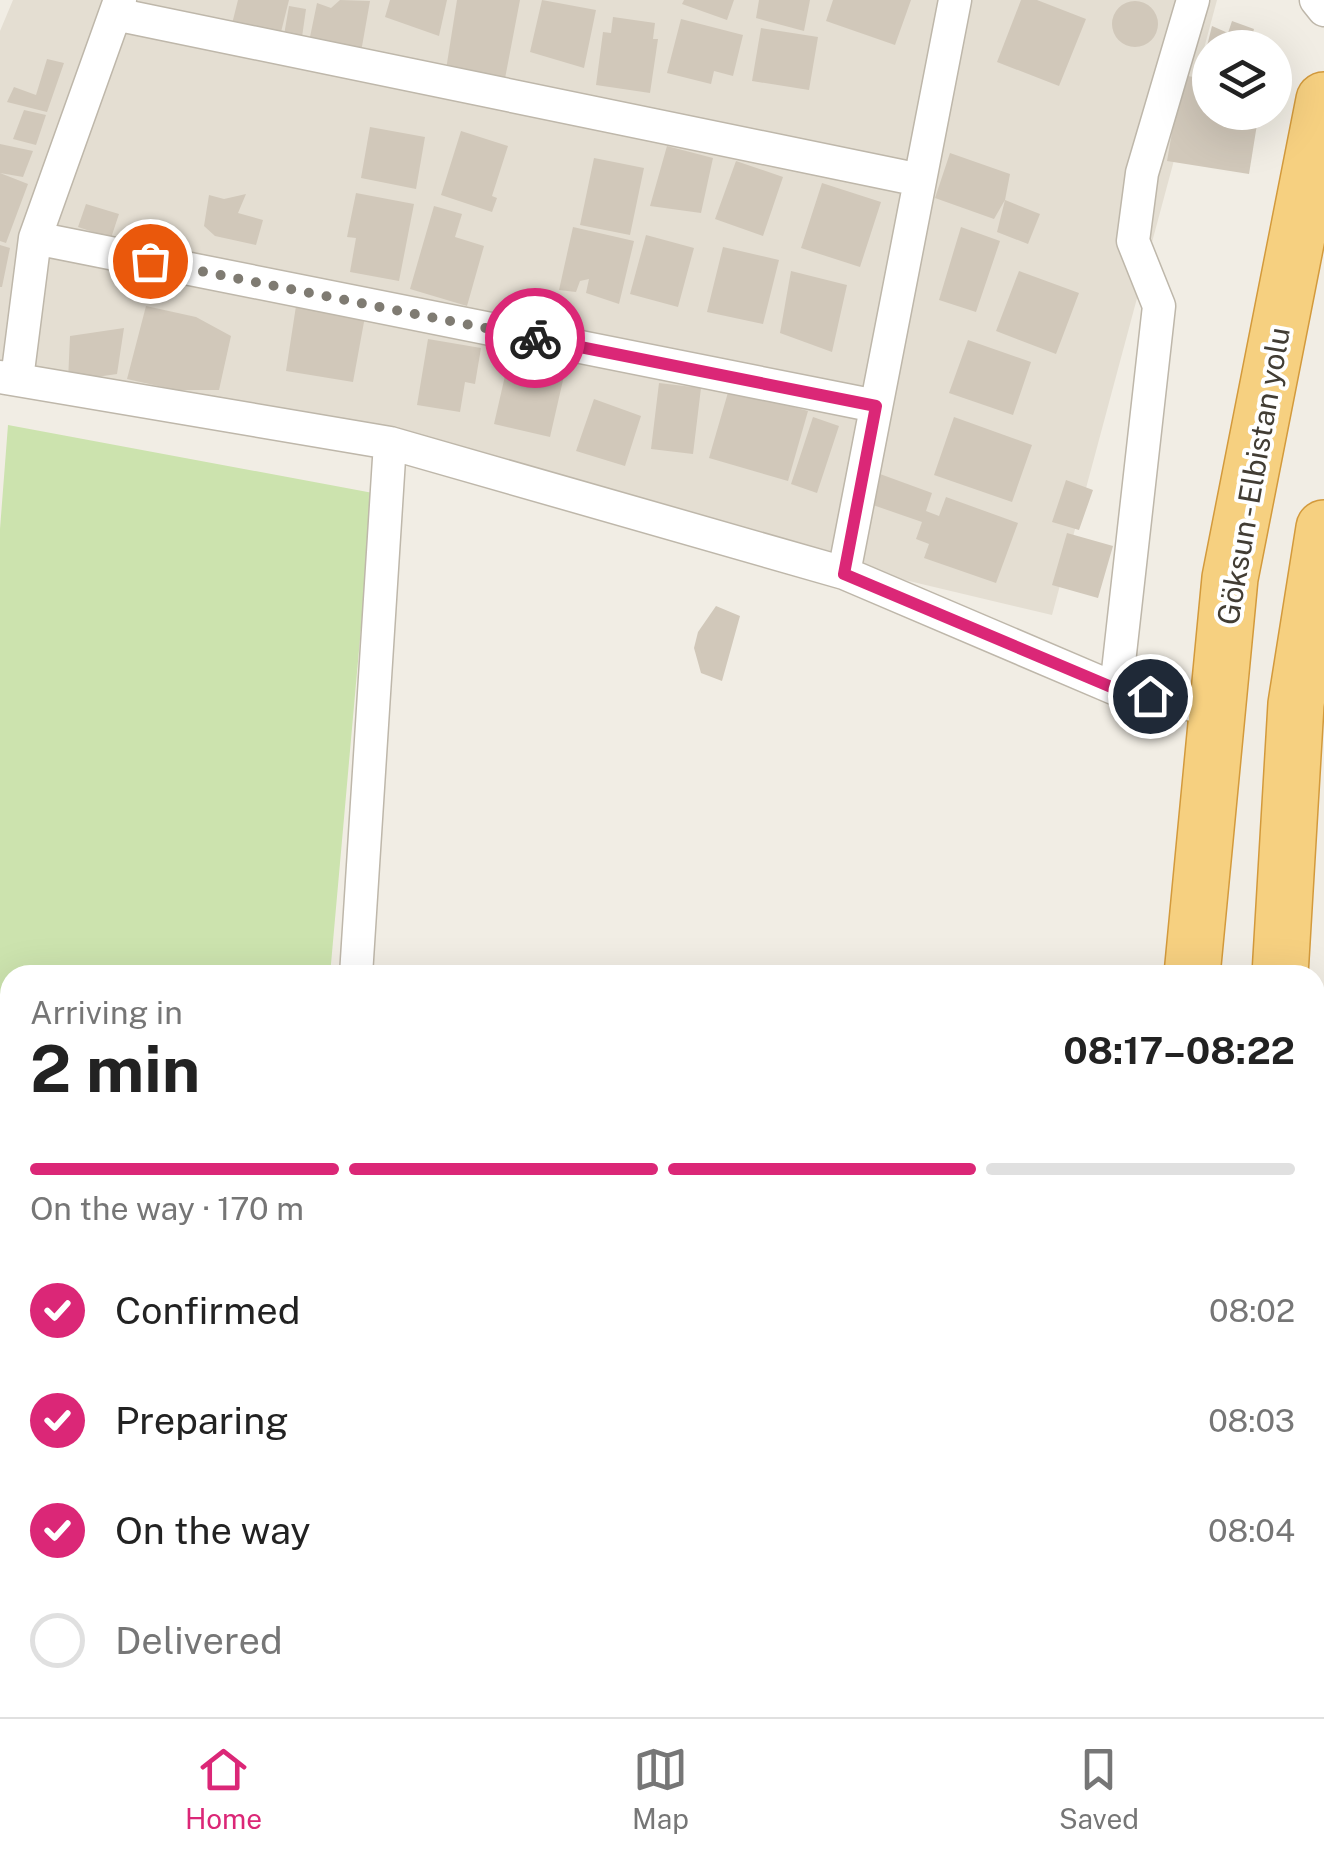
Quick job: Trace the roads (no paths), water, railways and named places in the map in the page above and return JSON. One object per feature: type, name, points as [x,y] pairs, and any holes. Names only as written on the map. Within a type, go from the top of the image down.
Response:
[{"type":"highway","name":"Göksun - Elbistan yolu","points":[[1193,965],[1230,578],[1324,100]]},
{"type":"highway","points":[[1281,965],[1296,704],[1324,528]]},
{"type":"street","points":[[844,574],[955,0]]},
{"type":"street","points":[[1316,0],[1324,10]]},
{"type":"street","points":[[1116,689],[1159,306],[1133,242],[1142,173],[1185,2]]},
{"type":"street","points":[[920,180],[117,7],[36,238],[9,378],[390,443],[844,574],[1116,689],[1217,710]]},
{"type":"street","points":[[36,238],[876,406]]},
{"type":"street","points":[[357,965],[390,443]]}]
